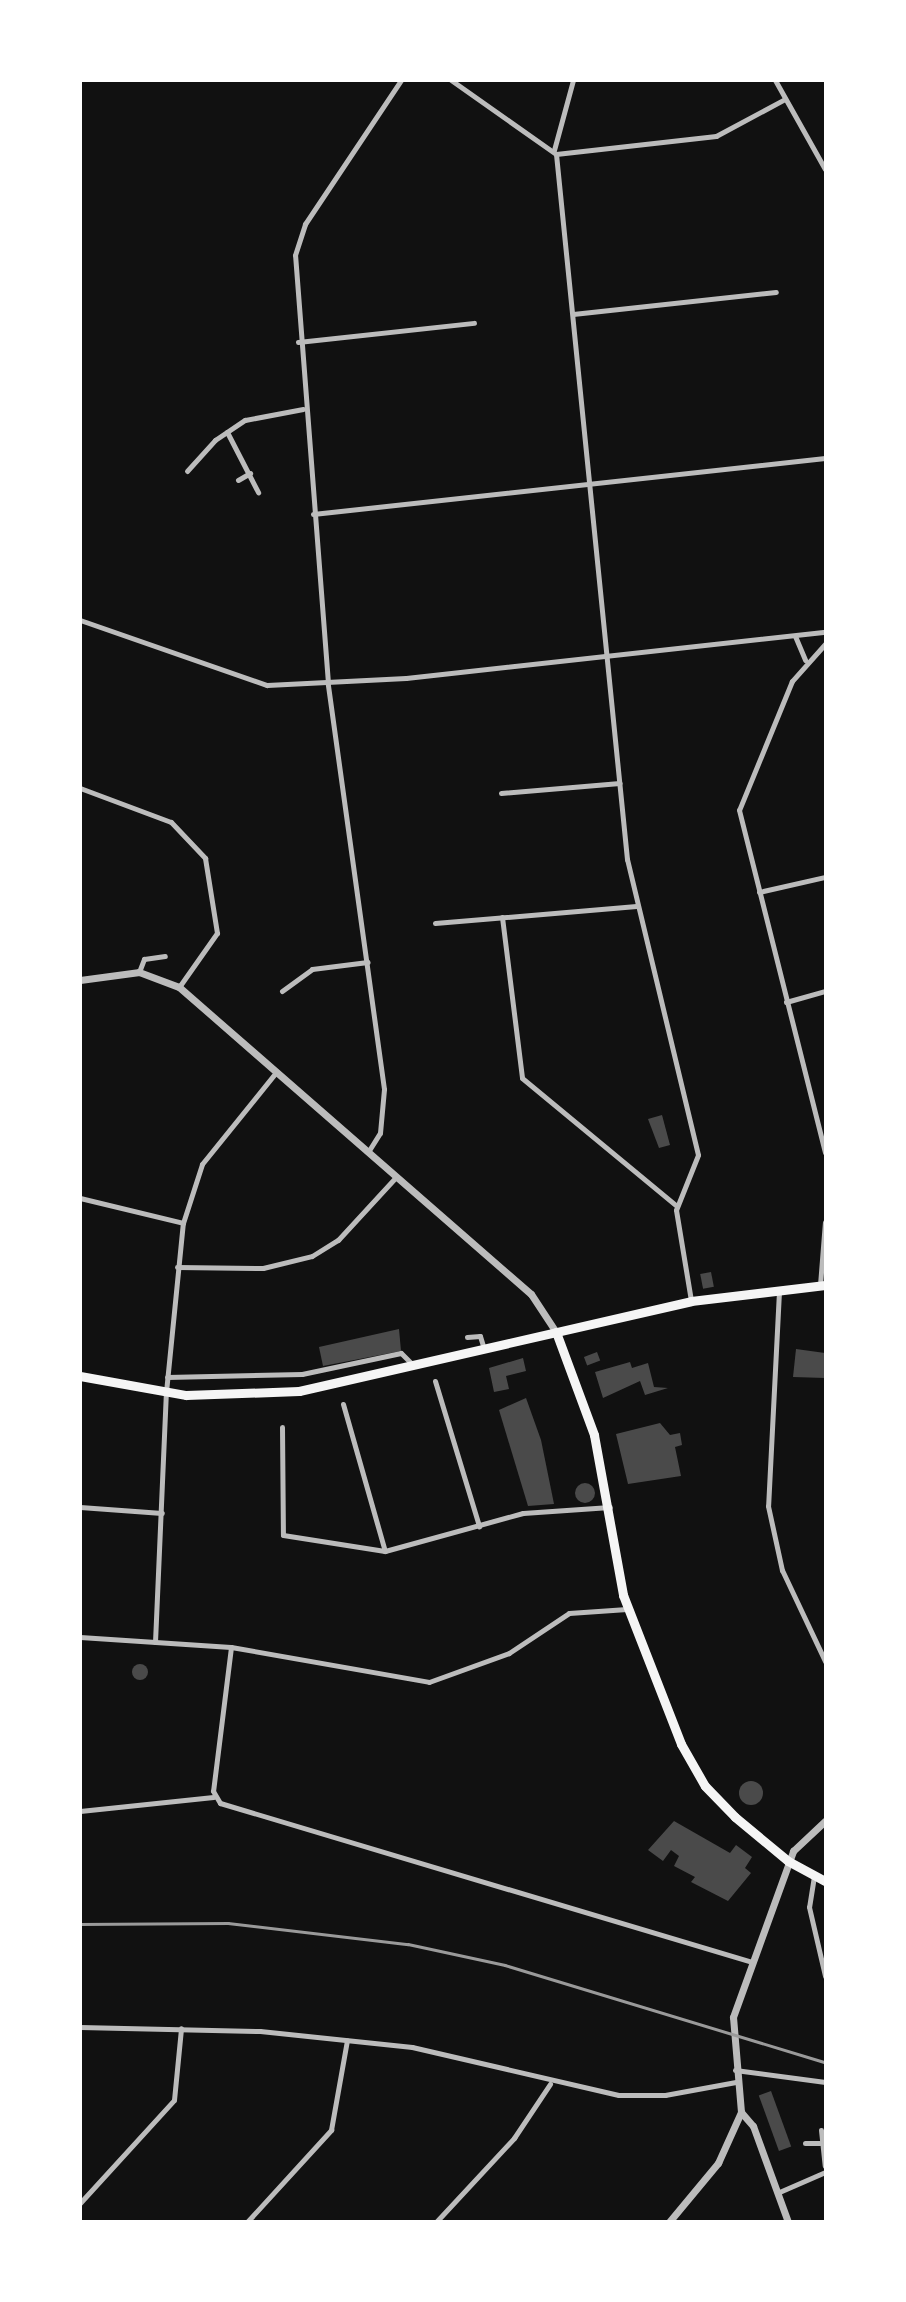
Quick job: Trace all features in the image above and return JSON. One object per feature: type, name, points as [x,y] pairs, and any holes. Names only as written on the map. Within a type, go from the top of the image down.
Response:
[{"type":"main road","points":[[80,1376],[166,1392],[320,1388],[691,1301],[778,1288],[823,1285]]},
{"type":"main road","points":[[556,1332],[589,1414],[610,1507],[627,1609],[699,1778],[788,1861],[825,1881]]},
{"type":"street","points":[[368,1152],[379,1137],[385,1104],[368,962],[328,683],[298,342],[300,235],[401,80]]},
{"type":"street","points":[[451,80],[555,152],[711,138],[785,99]]},
{"type":"street","points":[[573,80],[555,152],[610,656],[620,783],[636,906],[698,1153],[677,1206],[691,1301]]},
{"type":"street","points":[[775,80],[825,169]]},
{"type":"street","points":[[573,314],[776,292]]},
{"type":"street","points":[[298,342],[474,323]]},
{"type":"street","points":[[187,471],[226,432],[258,414],[303,409]]},
{"type":"street","points":[[226,432],[258,492]]},
{"type":"street","points":[[313,514],[825,458]]},
{"type":"street","points":[[238,480],[250,473]]},
{"type":"street","points":[[80,620],[251,682],[328,683],[825,632]]},
{"type":"street","points":[[794,636],[805,660]]},
{"type":"street","points":[[825,644],[805,660],[742,791],[740,817],[786,1002],[824,1137],[825,1152]]},
{"type":"street","points":[[501,793],[620,783]]},
{"type":"street","points":[[80,788],[171,822],[201,851],[217,933],[179,987]]},
{"type":"street","points":[[759,892],[825,877]]},
{"type":"street","points":[[435,923],[636,906]]},
{"type":"street","points":[[502,916],[522,1078],[677,1206]]},
{"type":"street","points":[[139,972],[144,959],[165,956]]},
{"type":"street","points":[[282,991],[312,970],[368,962]]},
{"type":"street","points":[[80,980],[139,972],[179,987],[531,1294],[556,1332]]},
{"type":"street","points":[[786,1002],[825,991]]},
{"type":"street","points":[[155,1642],[167,1377],[183,1223],[202,1164],[277,1071]]},
{"type":"street","points":[[177,1268],[263,1268],[312,1256],[338,1240],[396,1177]]},
{"type":"street","points":[[80,1198],[183,1223]]},
{"type":"street","points":[[823,1285],[825,1222]]},
{"type":"street","points":[[778,1288],[770,1518],[787,1583],[825,1661]]},
{"type":"street","points":[[467,1337],[480,1336],[484,1349]]},
{"type":"street","points":[[167,1377],[317,1372],[401,1353],[414,1367]]},
{"type":"street","points":[[317,1372],[320,1388]]},
{"type":"street","points":[[435,1381],[479,1526]]},
{"type":"street","points":[[343,1404],[386,1551]]},
{"type":"street","points":[[282,1427],[279,1532],[386,1551],[523,1513],[610,1507]]},
{"type":"street","points":[[80,1507],[162,1513]]},
{"type":"street","points":[[80,1637],[231,1647],[429,1682],[509,1653],[569,1612],[627,1609]]},
{"type":"street","points":[[214,1797],[231,1647]]},
{"type":"street","points":[[80,1811],[214,1797],[752,1962]]},
{"type":"street","points":[[788,2221],[751,2123],[741,2112],[736,2082],[733,2017],[788,1861],[799,1840],[825,1821]]},
{"type":"street","points":[[814,1876],[809,1907],[825,1976]]},
{"type":"street","points":[[80,2027],[181,2028],[412,2047],[550,2084],[641,2096],[736,2082]]},
{"type":"street","points":[[80,2203],[174,2100],[181,2028]]},
{"type":"street","points":[[247,2221],[331,2130],[347,2040]]},
{"type":"street","points":[[735,2070],[825,2082]]},
{"type":"street","points":[[436,2221],[514,2138],[550,2084]]},
{"type":"street","points":[[669,2221],[718,2163],[741,2112]]},
{"type":"street","points":[[821,2130],[820,2143],[825,2166]]},
{"type":"street","points":[[805,2143],[820,2143]]},
{"type":"street","points":[[777,2193],[825,2172]]},
{"type":"building","points":[[662,1115],[670,1145],[659,1148],[648,1119]]},
{"type":"building","points":[[711,1272],[714,1287],[703,1289],[700,1274]]},
{"type":"building","points":[[399,1329],[401,1351],[323,1366],[319,1347]]},
{"type":"building","points":[[796,1349],[825,1353],[825,1378],[793,1377]]},
{"type":"building","points":[[597,1352],[600,1360],[587,1365],[584,1357]]},
{"type":"building","points":[[523,1358],[526,1371],[506,1376],[509,1389],[494,1392],[489,1368]]},
{"type":"building","points":[[630,1362],[632,1368],[648,1363],[654,1387],[668,1388],[645,1395],[640,1381],[603,1398],[595,1372]]},
{"type":"building","points":[[526,1398],[541,1440],[554,1504],[528,1506],[499,1410]]},
{"type":"building","points":[[660,1423],[670,1435],[680,1433],[682,1445],[675,1447],[681,1476],[628,1484],[616,1434]]},
{"type":"building","points":[[581,1483],[589,1483],[595,1493],[589,1503],[581,1503],[575,1497],[575,1489]]},
{"type":"building","points":[[140,1664],[146,1666],[146,1678],[140,1680],[134,1678],[132,1672],[134,1666]]},
{"type":"building","points":[[751,1781],[762,1788],[763,1793],[756,1804],[751,1805],[740,1798],[739,1793],[746,1782]]},
{"type":"building","points":[[674,1821],[730,1853],[736,1845],[752,1857],[745,1868],[751,1873],[728,1901],[691,1882],[695,1877],[674,1866],[679,1856],[671,1850],[663,1861],[648,1850]]},
{"type":"building","points":[[771,2091],[791,2146],[779,2151],[759,2095]]},
{"type":"railway","points":[[80,1924],[228,1923],[408,1944],[505,1965],[825,2062]]}]
